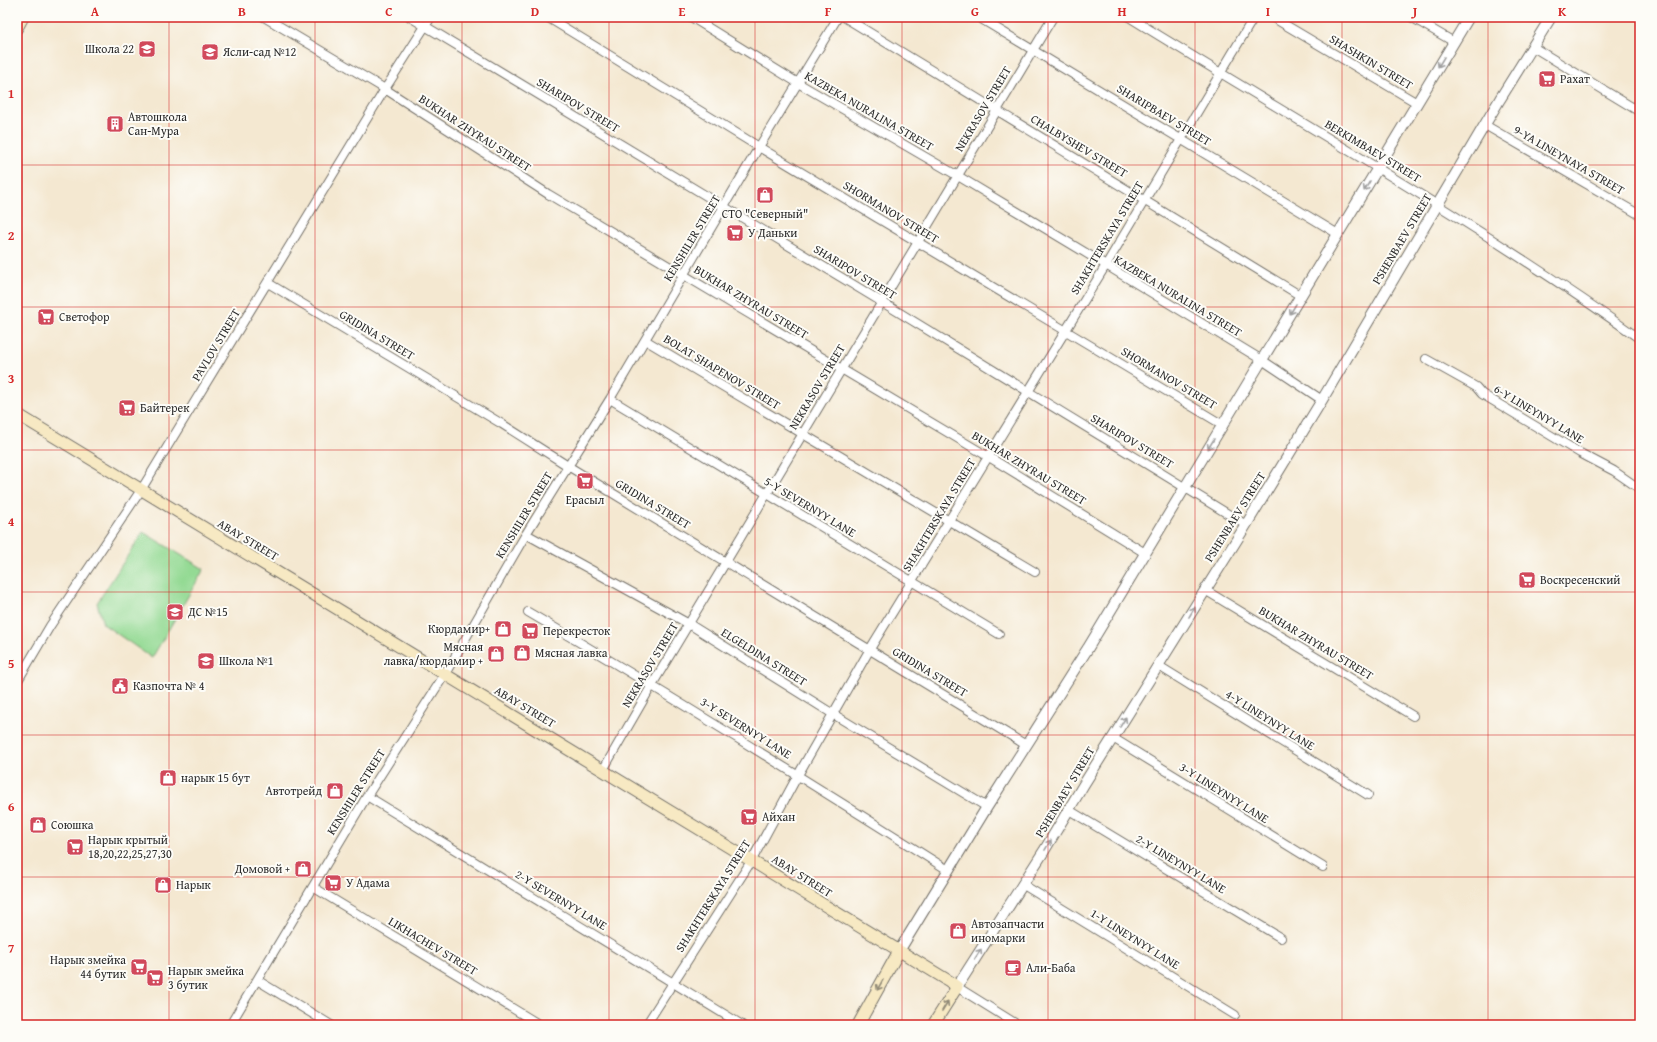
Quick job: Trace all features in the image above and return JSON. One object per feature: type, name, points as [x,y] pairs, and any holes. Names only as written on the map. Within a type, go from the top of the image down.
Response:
[{"type":"main road","points":[[17,28],[23,17]]},
{"type":"main road","name":"ABAY STREET","points":[[17,414],[752,860],[957,987]]},
{"type":"main road","points":[[858,1025],[899,951]]},
{"type":"main road","name":"PSHENBAEV STREET","points":[[933,1025],[957,987]]},
{"type":"street","name":"BUKHAR ZHYRAU STREET","points":[[264,17],[385,89],[540,189],[988,457],[1145,553]]},
{"type":"street","name":"SHARIPOV STREET","points":[[410,17],[724,208],[882,302],[1246,525]]},
{"type":"street","name":"PAVLOV STREET","points":[[17,682],[50,626],[141,490],[385,89],[431,17]]},
{"type":"street","name":"SHORMANOV STREET","points":[[547,17],[759,147],[1223,425]]},
{"type":"street","name":"KAZBEKA NURALINA STREET","points":[[691,17],[798,83],[958,176],[1106,265],[1262,360],[1322,400]]},
{"type":"street","name":"KENSHILER STREET","points":[[230,1025],[367,796],[445,674],[526,534],[610,399],[759,147],[838,17]]},
{"type":"street","name":"CHALBYSHEV STREET","points":[[844,17],[1301,296]]},
{"type":"street","name":"SHARIPBAEV STREET","points":[[978,17],[1338,234]]},
{"type":"street","name":"NEKRASOV STREET","points":[[603,770],[766,494],[1053,17]]},
{"type":"street","name":"BERKIMBAEV STREET","points":[[1129,17],[1438,204],[1575,292],[1640,339]]},
{"type":"street","name":"SHAKHTERSKAYA STREET","points":[[646,1025],[752,860],[798,775],[870,649],[1106,265],[1254,17]]},
{"type":"street","name":"SHASHKIN STREET","points":[[1272,17],[1417,103]]},
{"type":"street","points":[[1411,17],[1454,42]]},
{"type":"street","points":[[899,951],[987,807],[1088,648],[1469,17]]},
{"type":"street","name":"PSHENBAEV STREET","points":[[957,987],[1246,525],[1551,17]]},
{"type":"street","points":[[1533,47],[1640,112]]},
{"type":"street","name":"9-YA LINEYNAYA STREET","points":[[1485,125],[1640,215]]},
{"type":"street","name":"GRIDINA STREET","points":[[268,283],[496,420],[568,466],[1026,745]]},
{"type":"street","name":"BOLAT SHAPENOV STREET","points":[[645,340],[948,522],[1035,572]]},
{"type":"street","name":"6-Y LINEYNYY LANE","points":[[1426,359],[1476,387],[1482,394],[1580,453],[1614,471],[1640,489]]},
{"type":"street","name":"5-Y SEVERNYY LANE","points":[[610,399],[999,634]]},
{"type":"street","name":"ELGELDINA STREET","points":[[526,534],[689,624],[833,714],[987,807]]},
{"type":"street","name":"BUKHAR ZHYRAU STREET","points":[[1205,590],[1413,716]]},
{"type":"street","name":"3-Y SEVERNYY LANE","points":[[528,612],[652,685],[948,870]]},
{"type":"street","name":"4-Y LINEYNYY LANE","points":[[1159,666],[1368,795]]},
{"type":"street","name":"3-Y LINEYNYY LANE","points":[[1113,738],[1323,868]]},
{"type":"street","name":"2-Y SEVERNYY LANE","points":[[367,796],[742,1025]]},
{"type":"street","name":"2-Y LINEYNYY LANE","points":[[1069,810],[1281,938]]},
{"type":"street","name":"1-Y LINEYNYY LANE","points":[[1022,884],[1235,1015]]},
{"type":"street","name":"LIKHACHEV STREET","points":[[313,887],[540,1025]]},
{"type":"street","points":[[257,980],[332,1025]]},
{"type":"street","name":"ABAY STREET","points":[[957,987],[1018,1025]]},
{"type":"green space","points":[[143,532],[204,569],[152,658],[103,624],[97,603]]},
{"type":"place","name":"Школа 22","points":[[147,49]]},
{"type":"place","name":"Ясли-сад №12","points":[[210,52]]},
{"type":"place","name":"Рахат","points":[[1547,79]]},
{"type":"place","name":"Автошкола Сан-Мура","points":[[115,124]]},
{"type":"place","name":"СТО \"Северный\"","points":[[765,195]]},
{"type":"place","name":"У Даньки","points":[[735,233]]},
{"type":"place","name":"Светофор","points":[[46,317]]},
{"type":"place","name":"Байтерек","points":[[127,408]]},
{"type":"place","name":"Ерасыл","points":[[585,481]]},
{"type":"place","name":"Воскресенский","points":[[1527,580]]},
{"type":"place","name":"ДС №15","points":[[175,612]]},
{"type":"place","name":"Кюрдамир+","points":[[503,629]]},
{"type":"place","name":"Перекресток","points":[[530,631]]},
{"type":"place","name":"Мясная лавка","points":[[522,653]]},
{"type":"place","name":"Мясная лавка/кюрдамир +","points":[[496,654]]},
{"type":"place","name":"Школа №1","points":[[206,661]]},
{"type":"place","name":"Казпочта № 4","points":[[120,686]]},
{"type":"place","name":"нарык 15 бут","points":[[168,778]]},
{"type":"place","name":"Автотрейд","points":[[335,791]]},
{"type":"place","name":"Айхан","points":[[749,817]]},
{"type":"place","name":"Союшка","points":[[38,825]]},
{"type":"place","name":"Нарык крытый 18,20,22,25,27,30","points":[[75,847]]},
{"type":"place","name":"Домовой +","points":[[303,869]]},
{"type":"place","name":"У Адама","points":[[333,883]]},
{"type":"place","name":"Нарык","points":[[163,885]]},
{"type":"place","name":"Автозапчасти иномарки","points":[[958,931]]},
{"type":"place","name":"Нарык змейка 44 бутик","points":[[139,967]]},
{"type":"place","name":"Али-Баба","points":[[1013,968]]},
{"type":"place","name":"Нарык змейка 3 бутик","points":[[155,978]]}]
